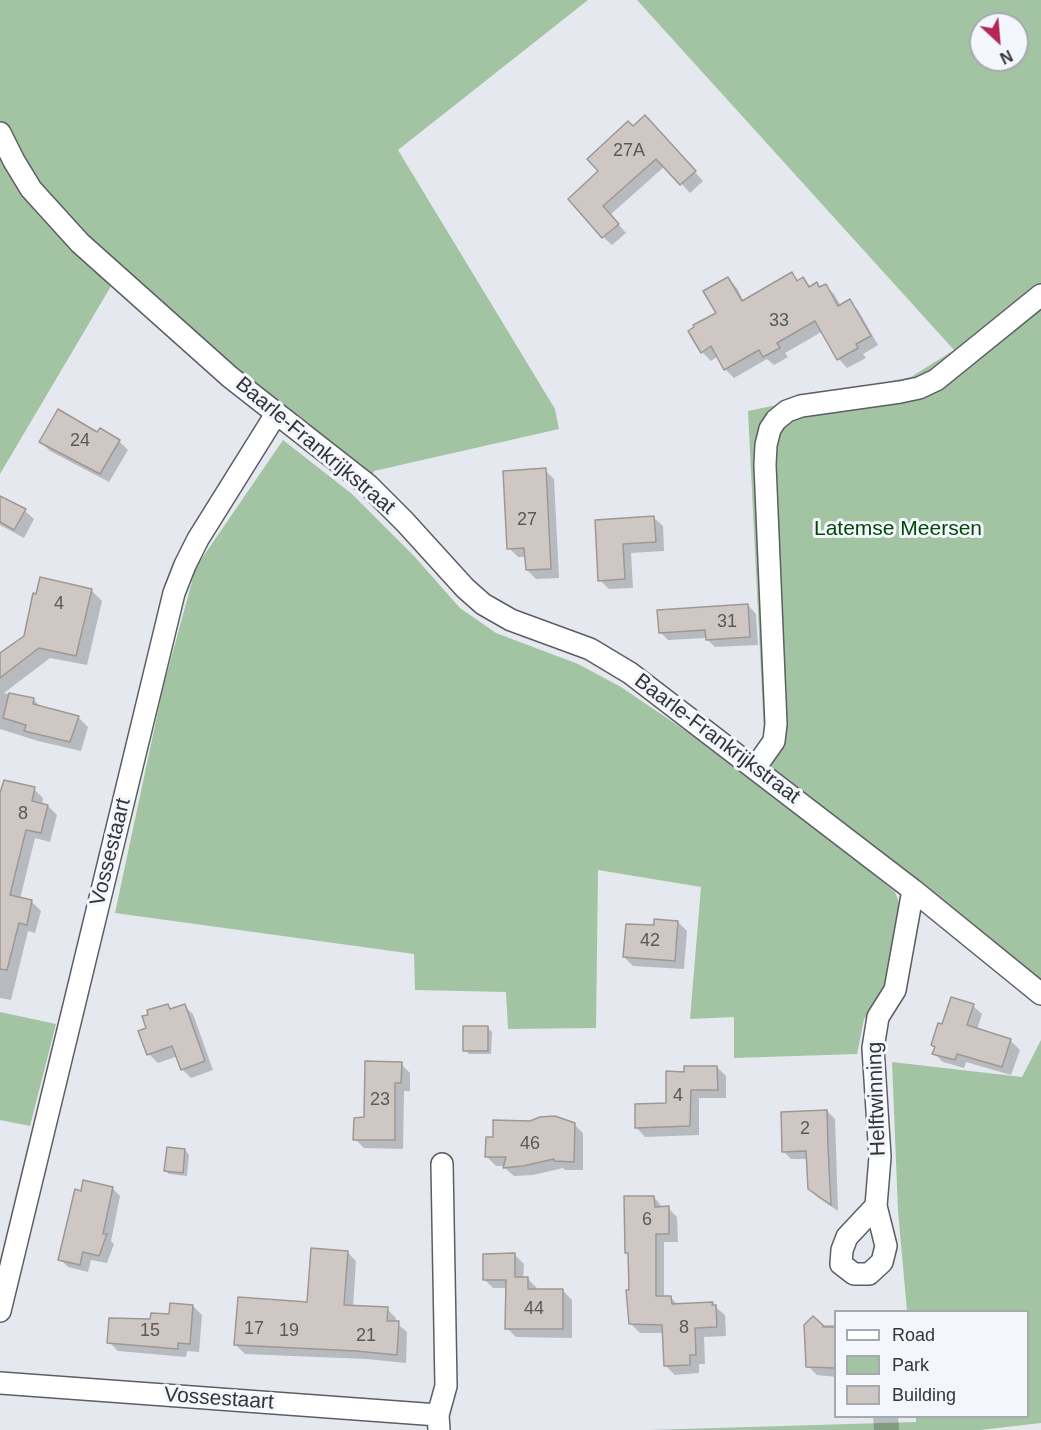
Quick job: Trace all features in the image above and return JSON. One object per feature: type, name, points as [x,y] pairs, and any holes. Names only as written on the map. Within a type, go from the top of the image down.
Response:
[{"type":"street","name":"Baarle-Frankrijkstraat","points":[[0,133],[32,189],[80,243],[276,414],[368,485],[465,588],[483,604],[511,620],[590,649],[630,673],[913,890],[1041,994]]},
{"type":"street","points":[[756,768],[774,741],[776,724],[765,465],[770,429],[776,420],[787,411],[801,406],[900,392],[919,388],[936,380],[1041,295]]},
{"type":"street","name":"Vossestaart","points":[[0,1311],[174,592],[198,539],[276,414]]},
{"type":"street","name":"Helftwinning","points":[[876,1206],[880,1157],[873,1048],[878,1017],[895,990],[913,890]]},
{"type":"street","name":"Vossestaart","points":[[0,1383],[438,1423],[446,1386],[442,1164]]},
{"type":"green space","points":[[0,0],[588,0],[398,150],[555,409],[559,429],[374,471],[368,485],[117,276],[0,474]]},
{"type":"green space","name":"Latemse Meersen","points":[[637,0],[1041,0],[1041,986],[760,763],[764,733],[748,411],[911,377],[954,350]]},
{"type":"green space","points":[[283,440],[352,494],[414,556],[460,608],[496,633],[578,664],[621,687],[763,783],[895,892],[901,907],[889,974],[879,997],[864,1019],[857,1054],[734,1058],[734,1017],[690,1019],[701,887],[598,870],[596,1028],[508,1029],[506,992],[415,990],[414,954],[115,913],[163,688],[196,567]]},
{"type":"green space","points":[[0,1012],[56,1024],[30,1126],[0,1120]]},
{"type":"green space","points":[[1041,1040],[1041,1423],[980,1430],[648,1430],[916,1422],[916,1418],[1029,1418],[1029,1310],[907,1310],[898,1211],[892,1062],[1022,1077]]},
{"type":"building","points":[[645,115],[696,171],[680,185],[656,159],[603,206],[619,224],[602,238],[568,199],[598,171],[587,159],[628,121],[633,126]]},
{"type":"building","points":[[792,272],[797,281],[803,277],[809,287],[817,282],[819,287],[826,284],[838,306],[850,299],[871,336],[856,344],[858,348],[837,360],[815,321],[777,343],[780,348],[763,357],[759,350],[724,370],[711,346],[701,353],[688,331],[694,327],[693,325],[716,313],[703,291],[728,277],[742,301]]},
{"type":"building","points":[[58,409],[97,432],[100,428],[120,440],[100,474],[39,442]]},
{"type":"building","points":[[546,468],[551,569],[526,570],[524,548],[507,549],[503,471]]},
{"type":"building","points":[[0,496],[26,509],[14,530],[0,522]]},
{"type":"building","points":[[654,516],[656,542],[623,544],[625,579],[598,581],[595,520]]},
{"type":"building","points":[[40,577],[92,589],[76,656],[39,648],[0,678],[0,653],[24,636],[33,593],[36,594]]},
{"type":"building","points":[[748,604],[750,637],[706,640],[705,630],[659,633],[657,610]]},
{"type":"building","points":[[9,693],[34,698],[33,704],[79,716],[70,742],[24,731],[26,725],[3,718]]},
{"type":"building","points":[[4,780],[35,787],[32,801],[48,805],[41,833],[26,830],[10,895],[32,900],[27,925],[19,923],[7,970],[0,969],[0,793]]},
{"type":"building","points":[[654,919],[678,921],[675,961],[623,957],[626,924],[654,925]]},
{"type":"building","points":[[951,997],[974,1004],[967,1025],[1011,1039],[1002,1067],[957,1054],[955,1060],[932,1054],[935,1047],[931,1045],[938,1023],[942,1024]]},
{"type":"building","points":[[168,1004],[170,1009],[185,1004],[205,1061],[181,1070],[172,1046],[147,1055],[138,1031],[146,1028],[142,1016],[148,1015],[147,1010]]},
{"type":"building","points":[[463,1026],[488,1026],[488,1051],[463,1051]]},
{"type":"building","points":[[365,1061],[402,1062],[401,1083],[395,1083],[395,1140],[353,1140],[354,1118],[364,1117]]},
{"type":"building","points":[[684,1066],[717,1066],[718,1090],[691,1090],[690,1126],[635,1128],[635,1104],[666,1103],[666,1071],[684,1072]]},
{"type":"building","points":[[827,1110],[831,1205],[808,1189],[806,1151],[782,1152],[781,1112]]},
{"type":"building","points":[[555,1116],[575,1123],[574,1162],[554,1161],[554,1159],[503,1168],[506,1157],[485,1157],[486,1137],[493,1137],[493,1120],[530,1121],[540,1117]]},
{"type":"building","points":[[167,1147],[185,1149],[183,1173],[164,1171]]},
{"type":"building","points":[[83,1180],[113,1187],[103,1234],[107,1234],[99,1256],[83,1252],[80,1265],[58,1260],[75,1189],[81,1191]]},
{"type":"building","points":[[624,1196],[654,1196],[655,1207],[669,1206],[669,1234],[656,1234],[656,1296],[671,1296],[672,1304],[713,1302],[712,1305],[716,1305],[717,1327],[695,1328],[696,1355],[690,1355],[690,1365],[664,1366],[662,1325],[629,1324]]},
{"type":"building","points":[[311,1248],[348,1251],[344,1305],[388,1307],[387,1321],[399,1321],[397,1355],[234,1345],[238,1297],[307,1302]]},
{"type":"building","points":[[515,1253],[515,1277],[528,1277],[528,1289],[563,1289],[563,1329],[505,1329],[506,1280],[483,1280],[483,1254]]},
{"type":"building","points":[[170,1303],[193,1305],[190,1344],[178,1343],[178,1349],[107,1343],[109,1318],[150,1319],[151,1313],[169,1314]]},
{"type":"building","points":[[813,1316],[823,1327],[834,1327],[834,1368],[806,1367],[804,1325]]}]
